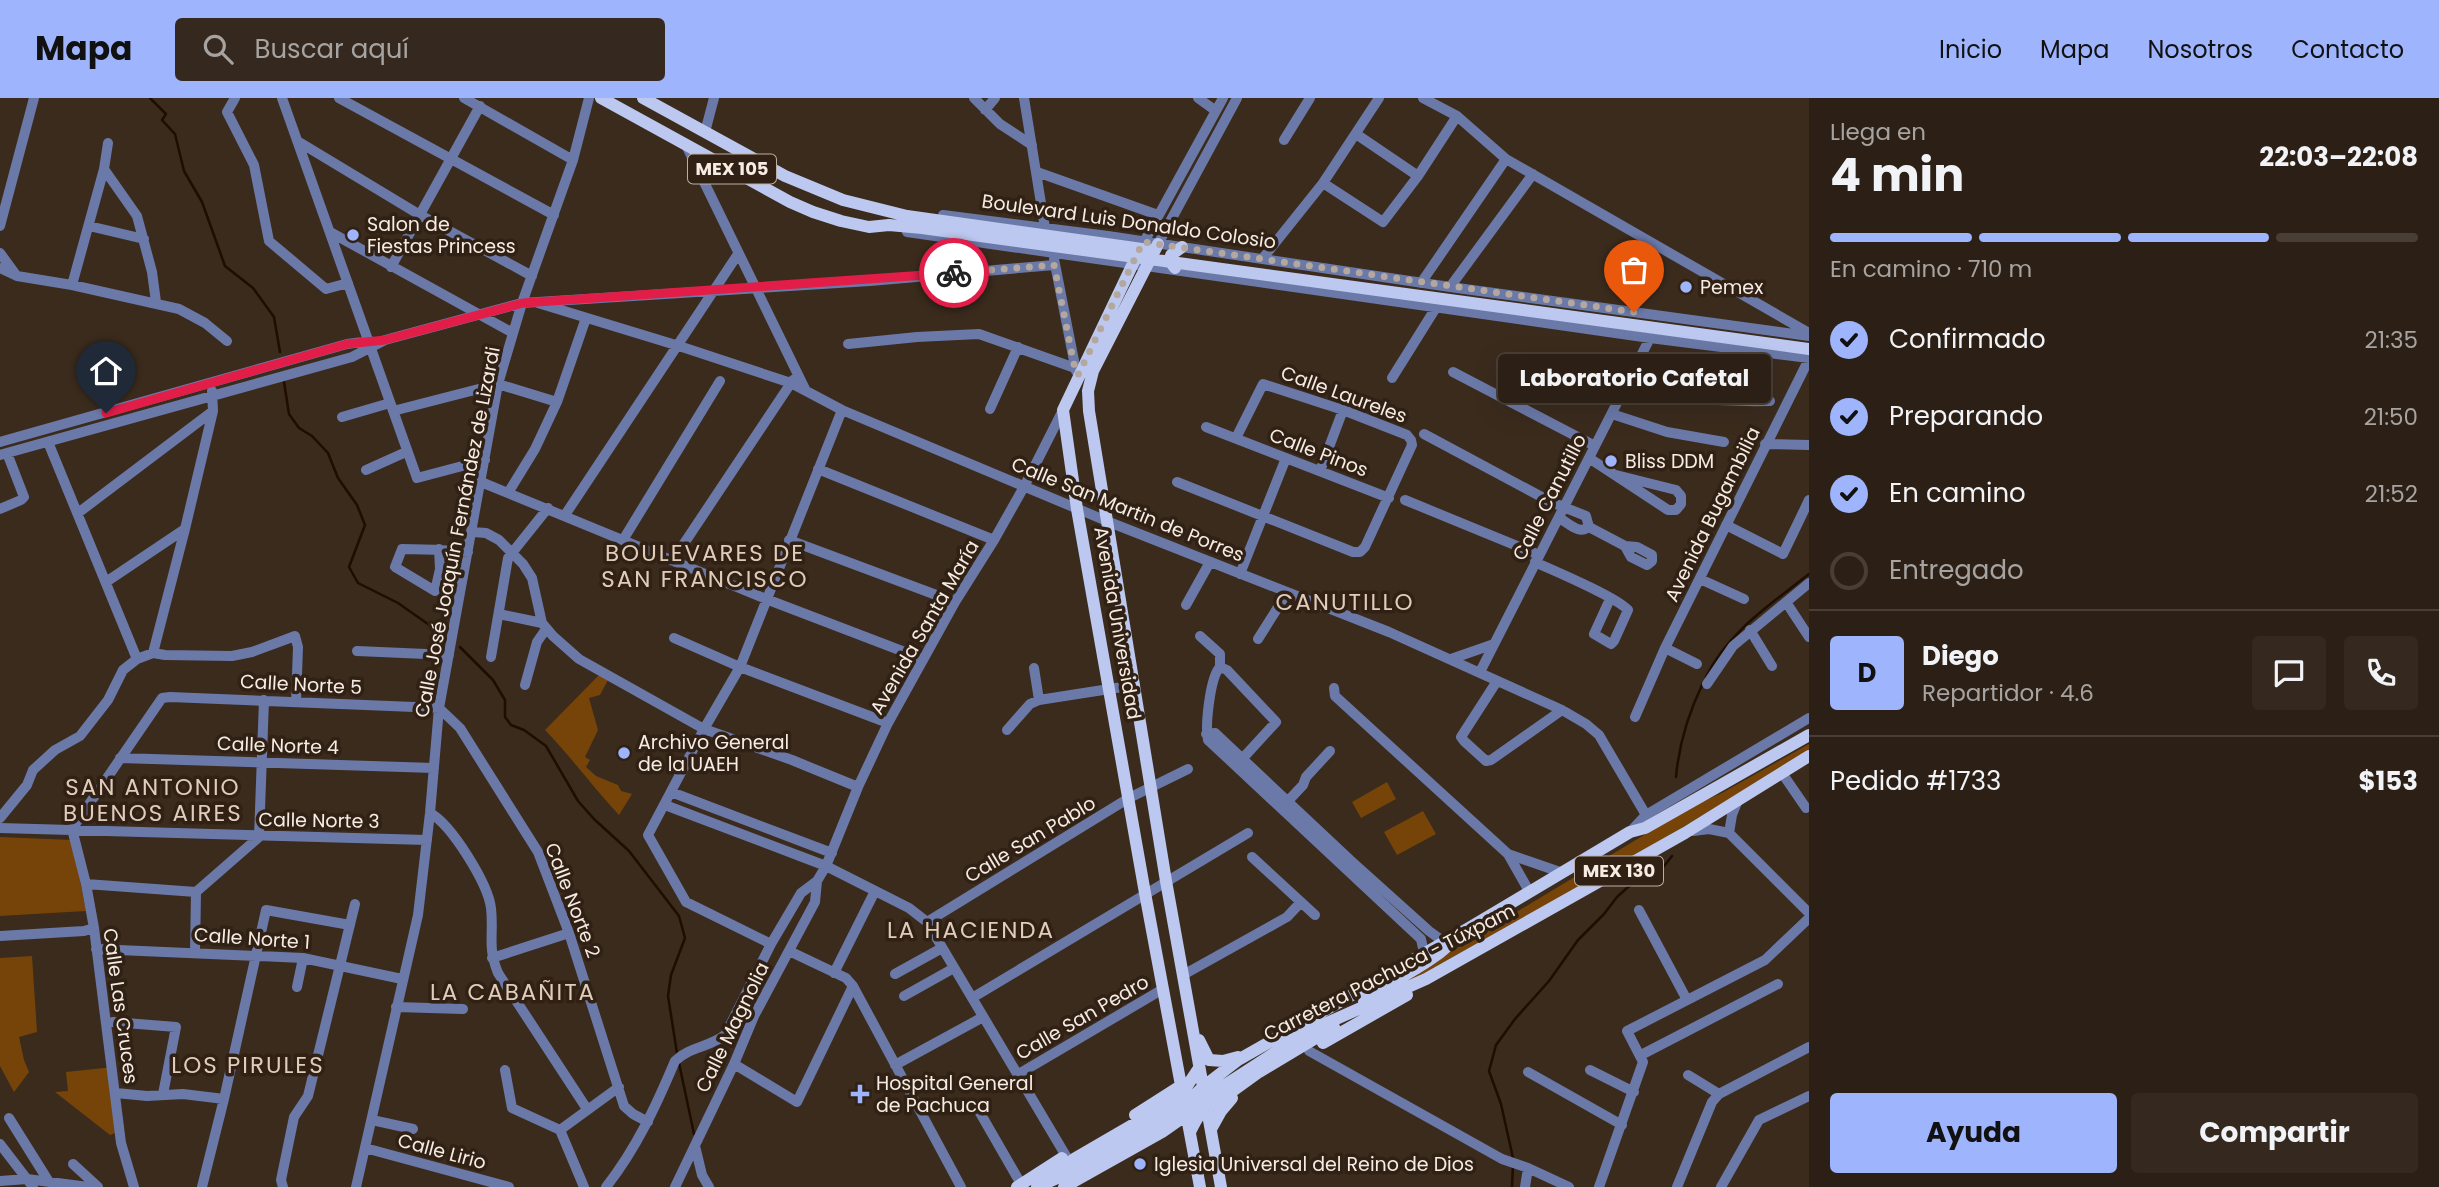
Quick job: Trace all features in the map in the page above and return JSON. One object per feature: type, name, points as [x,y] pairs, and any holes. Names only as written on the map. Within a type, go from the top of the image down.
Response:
[{"type":"main road","name":"Boulevard Luis Donaldo Colosio","points":[[601,98],[790,202],[841,221],[869,227]]},
{"type":"main road","name":"Boulevard Luis Donaldo Colosio","points":[[643,98],[817,191],[872,206]]},
{"type":"main road","points":[[663,98],[671,114]]},
{"type":"main road","points":[[872,206],[891,214],[942,226],[1809,349]]},
{"type":"main road","points":[[869,227],[942,226]]},
{"type":"main road","points":[[1105,260],[1115,256],[1117,248],[1108,236]]},
{"type":"main road","points":[[1063,411],[1077,372],[1143,242]]},
{"type":"main road","name":"Avenida Universidad","points":[[1158,244],[1093,371],[1088,391],[1089,411],[1199,1066]]},
{"type":"main road","points":[[1178,270],[1172,264],[1171,255],[1182,247]]},
{"type":"main road","points":[[1416,292],[1809,343]]},
{"type":"main road","name":"Avenida Universidad","points":[[1063,411],[1077,509],[1111,689],[1145,894],[1179,1068]]},
{"type":"main road","points":[[1117,725],[1141,722]]},
{"type":"main road","name":"Carretera Pachuca - Túxpam","points":[[1194,1098],[1245,1055],[1469,928],[1630,832],[1645,828],[1809,735]]},
{"type":"main road","name":"Carretera Pachuca - Túxpam","points":[[1194,1098],[1327,1023],[1426,979],[1685,832],[1809,756]]},
{"type":"main road","points":[[1349,1014],[1385,986],[1439,955],[1469,928]]},
{"type":"main road","points":[[1211,1129],[1221,1111],[1234,1097],[1409,994],[1426,979]]},
{"type":"main road","points":[[1194,1026],[1209,1060],[1223,1061],[1245,1055]]},
{"type":"main road","points":[[1179,1068],[1188,1073],[1199,1066]]},
{"type":"main road","points":[[1199,1066],[1191,1133],[1200,1187]]},
{"type":"main road","points":[[1179,1068],[1211,1129],[1221,1187]]},
{"type":"main road","points":[[1019,1186],[1066,1156],[1194,1098]]},
{"type":"main road","name":"MEX 130","points":[[1064,1187],[1085,1182],[1182,1118],[1194,1098]]},
{"type":"main road","name":"MEX 130","points":[[1038,1187],[1080,1168],[1179,1110],[1194,1098]]},
{"type":"main road","points":[[1191,1133],[1199,1129],[1211,1129]]},
{"type":"main road","points":[[1161,1132],[1180,1133],[1194,1149]]},
{"type":"street","points":[[0,226],[34,98]]},
{"type":"street","points":[[235,98],[227,112],[254,165],[269,241],[326,289],[348,283]]},
{"type":"street","points":[[282,98],[416,478],[485,460]]},
{"type":"street","points":[[340,98],[554,215]]},
{"type":"street","points":[[464,98],[573,160]]},
{"type":"street","name":"Calle José Joaquín Fernández de Lizardi","points":[[356,1187],[418,915],[439,708],[498,384],[531,276],[573,160],[589,98]]},
{"type":"street","points":[[705,132],[714,98]]},
{"type":"street","points":[[974,98],[1000,124],[1031,145]]},
{"type":"street","points":[[985,110],[995,98]]},
{"type":"street","points":[[1024,98],[1045,228]]},
{"type":"street","points":[[1198,98],[1216,111]]},
{"type":"street","points":[[1143,242],[1223,98]]},
{"type":"street","name":"Avenida Universidad","points":[[1158,244],[1237,98]]},
{"type":"street","points":[[1284,140],[1310,98]]},
{"type":"street","points":[[1264,258],[1323,183],[1379,98]]},
{"type":"street","points":[[1423,98],[1457,116],[1506,159],[1809,334]]},
{"type":"street","points":[[391,267],[480,107]]},
{"type":"street","points":[[1323,183],[1383,222],[1418,176],[1457,116]]},
{"type":"street","points":[[1356,134],[1418,176]]},
{"type":"street","points":[[299,142],[420,215],[531,276]]},
{"type":"street","points":[[72,285],[104,169],[108,143]]},
{"type":"street","points":[[686,145],[806,390]]},
{"type":"street","points":[[1416,292],[1506,159]]},
{"type":"street","points":[[104,169],[137,216],[156,302]]},
{"type":"street","points":[[1037,172],[1158,215]]},
{"type":"street","points":[[1450,287],[1533,174]]},
{"type":"street","name":"Boulevard Luis Donaldo Colosio","points":[[872,206],[1264,258],[1416,292],[1437,306],[1650,338],[1809,358]]},
{"type":"street","points":[[89,226],[144,239]]},
{"type":"street","name":"Boulevard Luis Donaldo Colosio","points":[[869,227],[1178,270],[1416,292],[1450,287],[1809,334]]},
{"type":"street","points":[[330,232],[513,334]]},
{"type":"street","points":[[1053,252],[1077,372]]},
{"type":"street","points":[[0,253],[3,269],[17,276],[156,302],[179,309],[205,323],[227,341]]},
{"type":"street","points":[[565,515],[738,254]]},
{"type":"street","points":[[0,442],[347,344],[368,345],[523,303],[1054,265]]},
{"type":"street","name":"Calle San Martin de Porres","points":[[538,303],[791,383],[842,410],[1077,509],[1332,609],[1480,672],[1587,724],[1599,735],[1646,815]]},
{"type":"street","points":[[1392,378],[1437,306]]},
{"type":"street","points":[[508,493],[535,449],[557,402],[586,318]]},
{"type":"street","points":[[849,344],[979,334],[1077,372]]},
{"type":"street","name":"Calle Canutillo","points":[[1480,672],[1650,338]]},
{"type":"street","points":[[0,509],[24,497],[3,454],[352,357],[368,345]]},
{"type":"street","points":[[990,409],[1018,347]]},
{"type":"street","name":"Avenida Bugambilia","points":[[1635,718],[1665,648],[1809,358]]},
{"type":"street","points":[[1453,372],[1595,446]]},
{"type":"street","points":[[673,560],[798,374]]},
{"type":"street","points":[[623,540],[720,381]]},
{"type":"street","points":[[153,653],[212,411],[211,383]]},
{"type":"street","points":[[342,418],[498,384],[557,402]]},
{"type":"street","name":"Calle Laureles","points":[[1236,438],[1263,384],[1343,410],[1407,435],[1412,445],[1389,498]]},
{"type":"street","points":[[1625,388],[1668,397],[1737,402],[1770,401]]},
{"type":"street","points":[[771,944],[686,902],[648,835],[740,667],[842,410]]},
{"type":"street","points":[[1320,471],[1343,410]]},
{"type":"street","points":[[78,513],[212,411]]},
{"type":"street","name":"Avenida Santa María","points":[[817,881],[832,853],[858,787],[888,723],[955,602],[1025,485],[1063,411]]},
{"type":"street","points":[[1612,414],[1667,432],[1724,442]]},
{"type":"street","name":"Calle Pinos","points":[[1206,427],[1389,498]]},
{"type":"street","points":[[1424,434],[1561,512],[1578,530],[1589,527],[1625,546]]},
{"type":"street","points":[[48,442],[137,659]]},
{"type":"street","points":[[1765,444],[1809,444]]},
{"type":"street","points":[[366,470],[407,452]]},
{"type":"street","points":[[1240,574],[1286,458]]},
{"type":"street","points":[[1589,458],[1672,511],[1681,504],[1679,493],[1616,475]]},
{"type":"street","points":[[818,469],[994,540]]},
{"type":"street","points":[[481,482],[766,599],[923,659]]},
{"type":"street","points":[[1177,482],[1353,552],[1360,552],[1389,498]]},
{"type":"street","points":[[1656,503],[1664,487]]},
{"type":"street","points":[[1405,500],[1537,559],[1610,599]]},
{"type":"street","points":[[1726,525],[1783,554],[1809,500]]},
{"type":"street","points":[[491,657],[508,558],[548,508]]},
{"type":"street","points":[[106,582],[185,529]]},
{"type":"street","points":[[473,532],[486,533],[512,551],[532,578],[544,626],[525,685]]},
{"type":"street","points":[[789,540],[955,602]]},
{"type":"street","points":[[439,549],[440,569],[435,591],[395,567],[402,548],[439,549],[468,552]]},
{"type":"street","points":[[1186,605],[1210,562]]},
{"type":"street","points":[[1700,579],[1744,599]]},
{"type":"street","points":[[1707,684],[1733,646],[1809,583]]},
{"type":"street","points":[[1258,639],[1287,593]]},
{"type":"street","points":[[1786,601],[1809,637]]},
{"type":"street","points":[[499,614],[544,626],[579,659],[704,729],[858,787]]},
{"type":"street","points":[[1750,630],[1772,666]]},
{"type":"street","points":[[0,818],[27,785],[33,770],[55,750],[80,736],[108,701],[123,670],[137,659],[153,653],[232,656],[252,652],[296,636],[296,702]]},
{"type":"street","points":[[1200,636],[1220,654],[1220,667],[1214,675],[1206,734],[1208,740],[1346,864],[1444,942]]},
{"type":"street","points":[[674,638],[740,667],[888,723]]},
{"type":"street","points":[[1451,659],[1494,644]]},
{"type":"street","points":[[1665,648],[1697,664]]},
{"type":"street","points":[[357,651],[449,655]]},
{"type":"street","points":[[1220,667],[1227,670],[1276,722],[1242,758]]},
{"type":"street","points":[[1034,668],[1039,700]]},
{"type":"street","points":[[1497,681],[1461,737],[1486,761],[1562,710]]},
{"type":"street","points":[[1007,730],[1030,704],[1039,700],[1135,685]]},
{"type":"street","points":[[1334,688],[1335,696],[1508,854],[1529,891]]},
{"type":"street","name":"Calle Norte 5","points":[[120,758],[162,698],[439,708]]},
{"type":"street","points":[[86,884],[196,892],[259,837],[264,700]]},
{"type":"street","name":"Calle Norte 2","points":[[439,708],[460,728],[538,852],[569,933],[624,1105],[628,1111],[648,1122]]},
{"type":"street","name":"Carretera Pachuca - Túxpam","points":[[1630,832],[1646,815],[1809,718]]},
{"type":"street","points":[[1206,734],[1215,733],[1287,801],[1421,939],[1424,953]]},
{"type":"street","points":[[1287,801],[1330,751]]},
{"type":"street","points":[[72,829],[120,758]]},
{"type":"street","name":"Calle Norte 4","points":[[120,758],[435,768]]},
{"type":"street","name":"Calle San Pablo","points":[[927,922],[1129,798],[1188,769]]},
{"type":"street","points":[[1782,773],[1807,808]]},
{"type":"street","points":[[671,792],[832,853]]},
{"type":"street","points":[[1730,833],[1732,815],[1739,798]]},
{"type":"street","points":[[665,805],[826,866],[909,908],[927,922],[1066,1156]]},
{"type":"street","points":[[430,813],[450,828],[486,889],[491,909],[492,958],[498,973],[587,1109]]},
{"type":"street","name":"Calle Norte 3","points":[[0,828],[427,840]]},
{"type":"street","name":"Calle Las Cruces","points":[[72,829],[86,884],[93,928],[121,1143],[134,1187]]},
{"type":"street","points":[[1685,832],[1709,829],[1730,833],[1809,913]]},
{"type":"street","points":[[972,998],[1248,833]]},
{"type":"street","points":[[1508,854],[1560,872]]},
{"type":"street","points":[[1252,857],[1315,915]]},
{"type":"street","points":[[1519,873],[1534,863]]},
{"type":"street","points":[[606,1187],[622,1167],[648,1122],[679,1058],[718,1041],[725,1035],[771,944],[801,893],[817,881]]},
{"type":"street","name":"Calle Magnolia","points":[[675,1187],[754,1016],[815,902],[817,881]]},
{"type":"street","points":[[834,973],[875,891]]},
{"type":"street","points":[[195,952],[196,892]]},
{"type":"street","points":[[1184,975],[1287,917],[1301,902]]},
{"type":"street","points":[[283,1187],[281,1180],[294,1117],[308,1096],[355,904]]},
{"type":"street","points":[[202,1187],[257,956],[265,910],[350,925]]},
{"type":"street","points":[[1639,910],[1687,1000]]},
{"type":"street","points":[[1599,1187],[1634,1093],[1642,1058],[1627,1031],[1765,960],[1809,918]]},
{"type":"street","points":[[0,936],[84,931],[93,928]]},
{"type":"street","points":[[492,958],[569,933]]},
{"type":"street","points":[[895,974],[942,948]]},
{"type":"street","name":"Calle Norte 1","points":[[96,949],[303,958],[402,979]]},
{"type":"street","points":[[789,951],[846,978],[853,986],[961,1187]]},
{"type":"street","points":[[297,987],[303,958]]},
{"type":"street","points":[[904,996],[954,968]]},
{"type":"street","points":[[1642,1058],[1777,984]]},
{"type":"street","points":[[734,1064],[797,1102],[853,986]]},
{"type":"street","name":"Calle San Pedro","points":[[1017,1075],[1163,989]]},
{"type":"street","points":[[396,1007],[463,1009]]},
{"type":"street","points":[[895,1065],[983,1017]]},
{"type":"street","points":[[113,1022],[176,1027],[163,1094]]},
{"type":"street","points":[[1677,1187],[1712,1102],[1719,1094],[1809,1047]]},
{"type":"street","points":[[1310,1051],[1502,1159],[1569,1187]]},
{"type":"street","points":[[505,1070],[512,1108],[560,1130],[584,1187]]},
{"type":"street","points":[[1590,1070],[1634,1093]]},
{"type":"street","points":[[1528,1072],[1622,1125]]},
{"type":"street","points":[[1688,1075],[1719,1094]]},
{"type":"street","points":[[560,1130],[619,1087]]},
{"type":"street","points":[[116,1093],[147,1096],[183,1094],[224,1099]]},
{"type":"street","points":[[1721,1187],[1759,1120],[1809,1096]]},
{"type":"street","points":[[979,1111],[1019,1186]]},
{"type":"street","points":[[9,1118],[49,1182]]},
{"type":"street","points":[[372,1120],[413,1129]]},
{"type":"street","points":[[0,1144],[30,1183]]},
{"type":"street","points":[[695,1146],[702,1175],[709,1187]]},
{"type":"street","name":"Calle Lirio","points":[[365,1148],[509,1187]]},
{"type":"street","points":[[73,1164],[98,1187]]},
{"type":"street","points":[[1525,1167],[1525,1187]]},
{"type":"street","points":[[0,1181],[49,1182],[88,1187]]},
{"type":"shaded area","points":[[599,675],[608,680],[600,695],[589,698],[598,730],[585,757],[590,760],[586,767],[596,776],[618,785],[621,791],[632,794],[619,815],[545,730]]},
{"type":"shaded area","points":[[1809,744],[1809,751],[1643,851],[1390,992],[1389,989],[1692,806],[1722,793]]},
{"type":"shaded area","points":[[1387,782],[1396,799],[1361,818],[1352,802]]},
{"type":"shaded area","points":[[1423,811],[1436,834],[1397,855],[1384,832]]},
{"type":"shaded area","points":[[0,837],[72,840],[86,911],[0,916]]},
{"type":"shaded area","points":[[32,956],[37,1032],[19,1037],[29,1072],[14,1092],[0,1066],[0,958]]},
{"type":"shaded area","points":[[110,1068],[118,1132],[110,1135],[55,1092],[68,1091],[66,1072]]},
{"type":"waterway","points":[[150,98],[166,114],[162,120],[175,134],[184,171],[202,202],[225,266],[253,288],[274,317],[280,352]]},
{"type":"waterway","points":[[284,382],[289,414],[299,428],[312,436],[328,453],[338,478],[357,505],[365,525],[349,567],[358,583],[398,603],[445,636]]},
{"type":"waterway","points":[[1706,677],[1715,661],[1738,633],[1809,574]]},
{"type":"waterway","points":[[460,647],[493,680],[505,700],[505,717],[511,725],[524,730],[546,746],[578,801],[629,851],[679,916],[685,938],[671,975],[668,996],[677,1053]]},
{"type":"waterway","points":[[1676,777],[1685,729],[1703,683]]},
{"type":"waterway","points":[[1513,1158],[1501,1104],[1489,1071],[1496,1045],[1549,981],[1578,940],[1617,897],[1628,887],[1664,866],[1672,856]]},
{"type":"waterway","points":[[679,1063],[694,1134]]},
{"type":"waterway","points":[[1512,1187],[1513,1165]]},
{"type":"way so far","points":[[954,273],[1054,265],[1078,375],[1143,242],[1634,312]]},
{"type":"place","name":"Salon de Fiestas Princess","points":[[353,235]]},
{"type":"place","name":"Pemex","points":[[1686,287]]},
{"type":"place","name":"Laboratorio Cafetal","points":[[1634,312]]},
{"type":"place","name":"Bliss DDM","points":[[1611,461]]},
{"type":"place","name":"Archivo General de la UAEH","points":[[624,753]]},
{"type":"place","name":"Hospital General de Pachuca","points":[[860,1094]]},
{"type":"place","name":"Iglesia Universal del Reino de Dios","points":[[1140,1164]]},
{"type":"district","name":"BOULEVARES DE SAN FRANCISCO","points":[[705,566]]},
{"type":"district","name":"CANUTILLO","points":[[1345,602]]},
{"type":"district","name":"SAN ANTONIO BUENOS AIRES","points":[[153,800]]},
{"type":"district","name":"LA HACIENDA","points":[[971,930]]},
{"type":"district","name":"LA CABAÑITA","points":[[513,992]]},
{"type":"district","name":"LOS PIRULES","points":[[248,1065]]},
{"type":"route","points":[[106,413],[347,344],[385,340],[523,303],[870,281],[954,273]]}]
